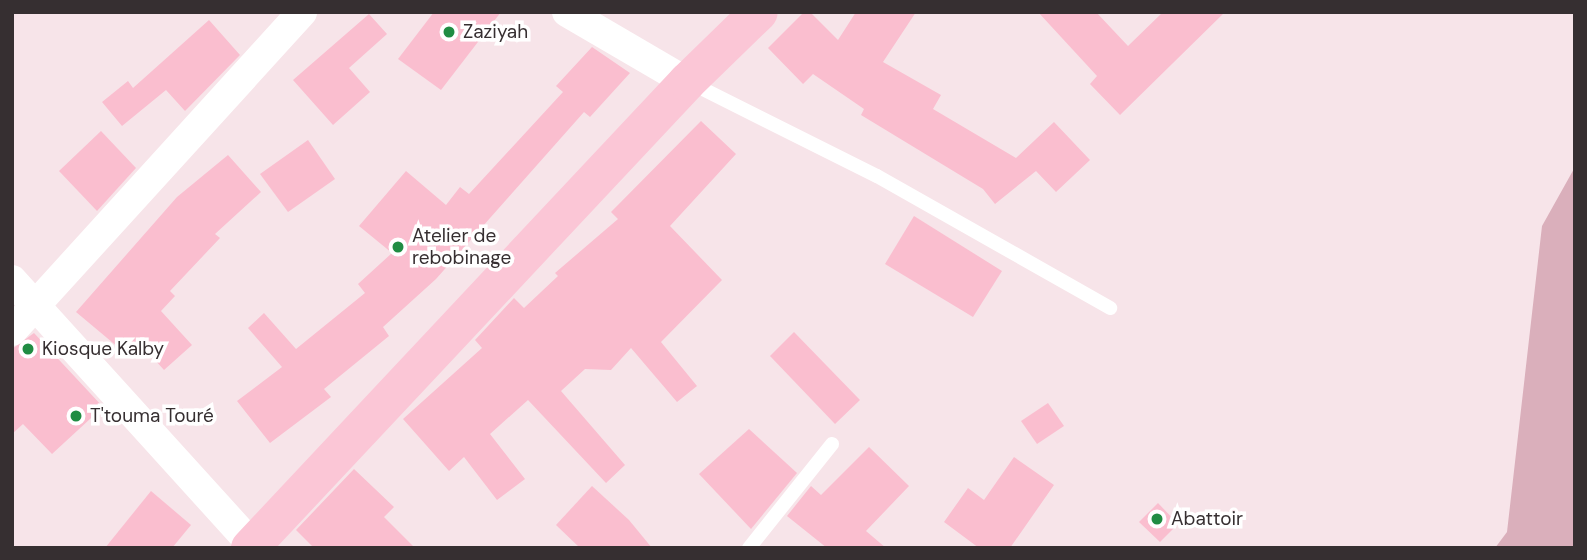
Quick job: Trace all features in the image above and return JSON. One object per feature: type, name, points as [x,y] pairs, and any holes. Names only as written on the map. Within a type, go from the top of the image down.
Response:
[{"type":"highway","points":[[253,547],[687,82],[759,12]]},
{"type":"street","points":[[12,331],[37,307],[302,12]]},
{"type":"street","points":[[567,12],[687,82]]},
{"type":"street","points":[[12,280],[253,547]]},
{"type":"lane","points":[[687,82],[877,176],[1110,309]]},
{"type":"lane","points":[[749,548],[832,444]]},
{"type":"shaded area","points":[[1575,167],[1575,548],[1495,548],[1507,532],[1542,226]]},
{"type":"building","points":[[434,12],[501,12],[441,90],[398,59]]},
{"type":"building","points":[[804,12],[810,12],[838,40],[856,12],[916,12],[883,62],[941,95],[933,109],[1016,158],[1054,122],[1090,160],[1056,192],[1036,171],[995,204],[983,189],[861,115],[864,109],[813,74],[803,84],[768,48]]},
{"type":"building","points":[[1038,12],[1096,12],[1128,46],[1163,12],[1225,12],[1120,115],[1090,84],[1097,76]]},
{"type":"building","points":[[369,14],[387,34],[349,68],[370,92],[333,125],[293,80]]},
{"type":"building","points":[[209,20],[240,55],[185,111],[166,90],[122,126],[102,102],[128,81],[133,88]]},
{"type":"building","points":[[592,47],[630,73],[590,117],[584,112],[436,279],[383,327],[389,336],[324,389],[331,397],[270,443],[237,401],[282,367],[248,328],[264,313],[296,349],[365,293],[358,284],[392,253],[359,226],[406,171],[446,205],[460,187],[469,194],[563,92],[556,86]]},
{"type":"building","points":[[701,121],[736,154],[670,226],[722,280],[661,342],[697,386],[677,402],[631,348],[611,370],[585,369],[561,391],[625,465],[606,483],[528,400],[490,434],[525,479],[497,500],[464,457],[449,471],[403,419],[482,348],[475,340],[514,298],[524,308],[558,276],[555,273],[618,219],[611,212]]},
{"type":"building","points":[[101,131],[136,168],[97,211],[59,171]]},
{"type":"building","points":[[308,140],[335,179],[288,212],[260,174]]},
{"type":"building","points":[[228,155],[261,192],[215,234],[220,238],[170,291],[175,296],[161,311],[192,345],[164,370],[137,340],[125,353],[76,312],[177,197]]},
{"type":"building","points":[[914,216],[1002,271],[973,317],[885,264]]},
{"type":"building","points":[[794,332],[860,400],[835,424],[770,356]]},
{"type":"building","points":[[34,333],[103,407],[52,454],[23,424],[12,434],[12,349]]},
{"type":"building","points":[[1048,403],[1064,426],[1037,444],[1021,421]]},
{"type":"building","points":[[749,429],[797,473],[751,529],[699,474]]},
{"type":"building","points":[[869,447],[909,486],[866,531],[886,548],[827,548],[787,516],[811,486],[821,495]]},
{"type":"building","points":[[1014,457],[1054,485],[1010,548],[979,548],[944,522],[968,488],[984,500]]},
{"type":"building","points":[[354,469],[394,507],[384,517],[415,548],[314,548],[296,530]]},
{"type":"building","points":[[592,486],[629,520],[652,548],[580,548],[556,525]]},
{"type":"building","points":[[151,491],[191,525],[172,548],[105,548]]},
{"type":"building","points":[[1158,503],[1178,524],[1160,542],[1139,522]]},
{"type":"place","name":"Zaziyah","points":[[449,32]]},
{"type":"place","name":"Atelier de rebobinage","points":[[398,247]]},
{"type":"place","name":"Kiosque Kalby","points":[[28,349]]},
{"type":"place","name":"T'touma Touré","points":[[76,416]]},
{"type":"place","name":"Abattoir","points":[[1157,519]]}]
